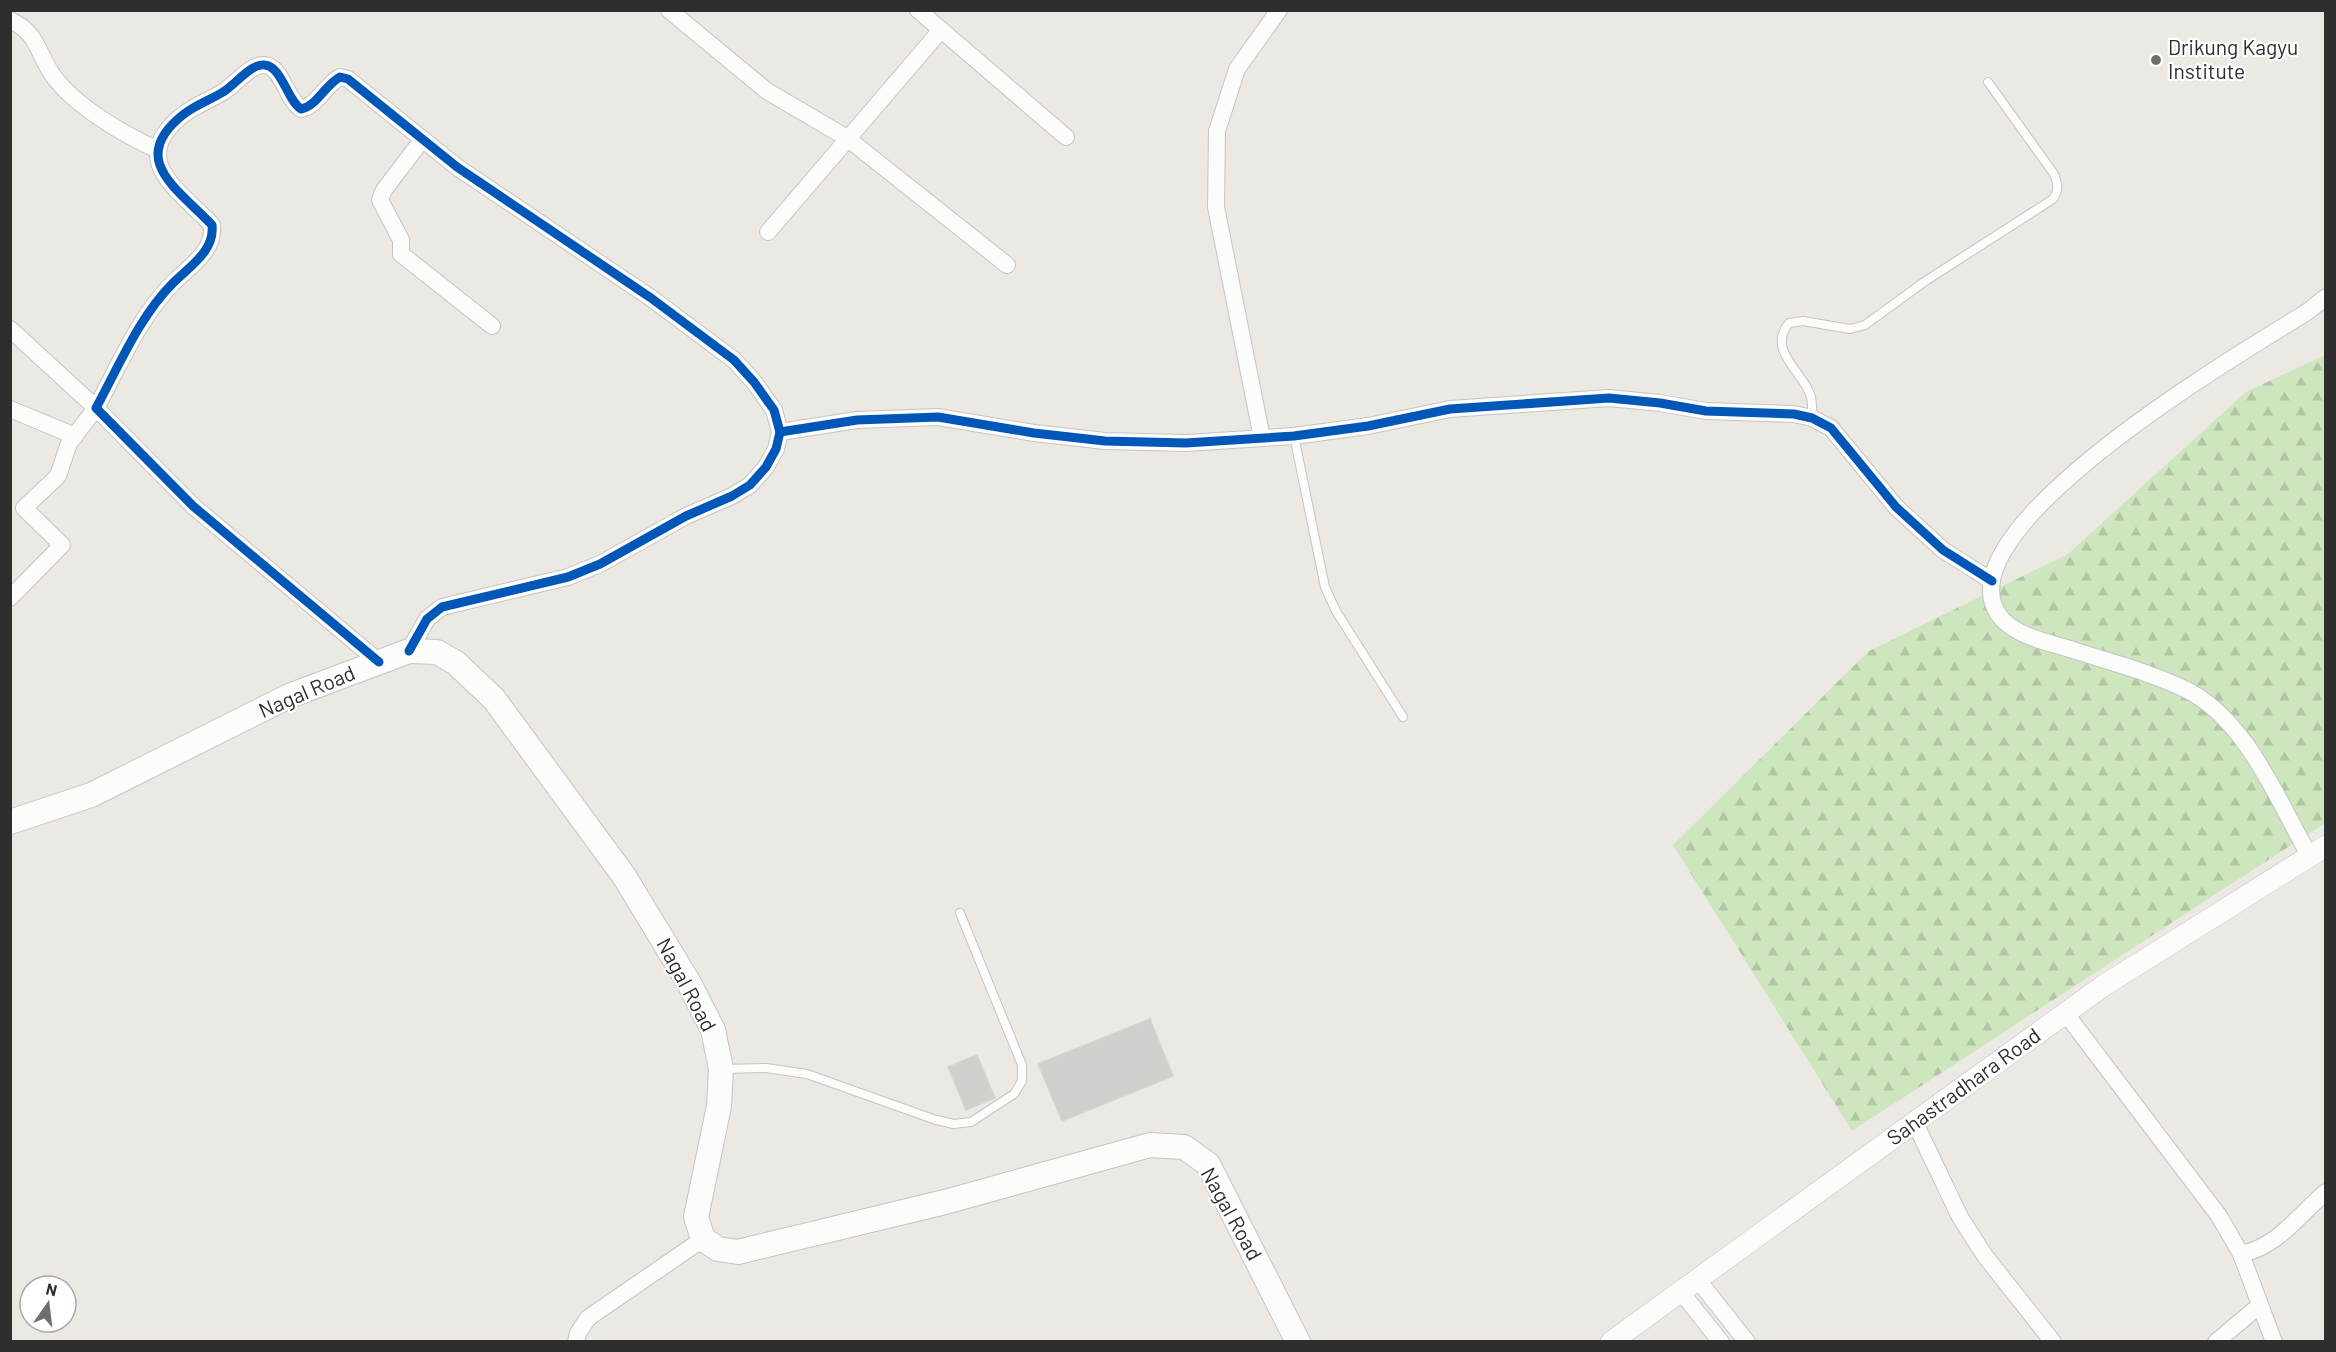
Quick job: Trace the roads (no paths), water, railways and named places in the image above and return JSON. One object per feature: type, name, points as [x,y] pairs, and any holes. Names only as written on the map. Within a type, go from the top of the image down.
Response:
[{"type":"main road","name":"Nagal Road","points":[[10,822],[91,795],[289,696],[409,651],[437,652],[456,663],[494,699],[597,839],[624,876],[689,983],[713,1030],[721,1069],[719,1106],[696,1217],[703,1239],[718,1249],[738,1252],[945,1202],[1150,1145],[1184,1147],[1208,1164],[1298,1341]]},
{"type":"street","points":[[669,10],[767,91],[847,138],[1007,265]]},
{"type":"street","points":[[918,10],[1066,137]]},
{"type":"street","points":[[1262,438],[1216,207],[1217,131],[1237,69],[1279,10]]},
{"type":"street","points":[[10,20],[30,32],[53,75],[86,107],[129,137],[158,150]]},
{"type":"street","points":[[768,232],[941,30]]},
{"type":"street","points":[[10,598],[62,545],[24,508],[58,476],[69,443],[96,408],[149,312],[171,285],[209,248],[214,237],[212,225],[160,171],[156,157],[161,139],[183,114],[228,89],[259,65],[267,65],[275,71],[295,105],[301,109],[308,108],[333,81],[340,77],[348,79],[457,168],[651,298],[734,360],[754,382],[774,410],[780,432],[776,449],[766,467],[750,485],[732,496],[686,516],[600,564],[568,577],[442,607],[427,619],[409,651]]},
{"type":"street","points":[[422,140],[384,190],[380,200],[382,209],[399,235],[400,254],[492,326]]},
{"type":"street","points":[[2317,851],[2253,756],[2225,719],[2188,691],[2141,671],[2026,635],[2002,620],[1993,603],[1992,581],[2002,551],[2027,517],[2074,472],[2130,427],[2307,312],[2325,297]]},
{"type":"street","points":[[10,329],[96,408],[193,506],[379,662]]},
{"type":"street","points":[[780,432],[857,420],[938,417],[1034,434],[1105,441],[1186,443],[1294,436],[1368,426],[1450,409],[1609,398],[1660,403],[1706,411],[1794,414],[1812,418],[1831,428],[1896,507],[1943,550],[1992,581]]},
{"type":"street","points":[[10,409],[75,436]]},
{"type":"street","name":"Sahastradhara Road","points":[[1611,1341],[2103,986],[2317,851]]},
{"type":"street","points":[[2066,1014],[2205,1197],[2241,1254],[2274,1341]]},
{"type":"street","points":[[1915,1123],[1960,1217],[1985,1257],[2053,1341]]},
{"type":"street","points":[[2241,1254],[2264,1248],[2325,1192]]},
{"type":"street","points":[[576,1341],[588,1317],[703,1239]]},
{"type":"street","points":[[1690,1286],[1721,1341]]},
{"type":"street","points":[[1690,1286],[1747,1341]]},
{"type":"street","points":[[2216,1341],[2260,1305]]},
{"type":"lane","points":[[1812,418],[1810,393],[1787,360],[1782,344],[1782,332],[1790,323],[1803,321],[1836,329],[1850,329],[1865,325],[1924,282],[2053,199],[2057,193],[2058,183],[2054,174],[1988,82]]},
{"type":"lane","points":[[1294,436],[1325,587],[1336,611],[1403,717]]},
{"type":"lane","points":[[721,1069],[786,1068],[936,1120],[954,1124],[971,1122],[1014,1094],[1022,1082],[1022,1065],[960,913]]},
{"type":"place","name":"Drikung Kagyu Institute","points":[[2156,60]]}]
